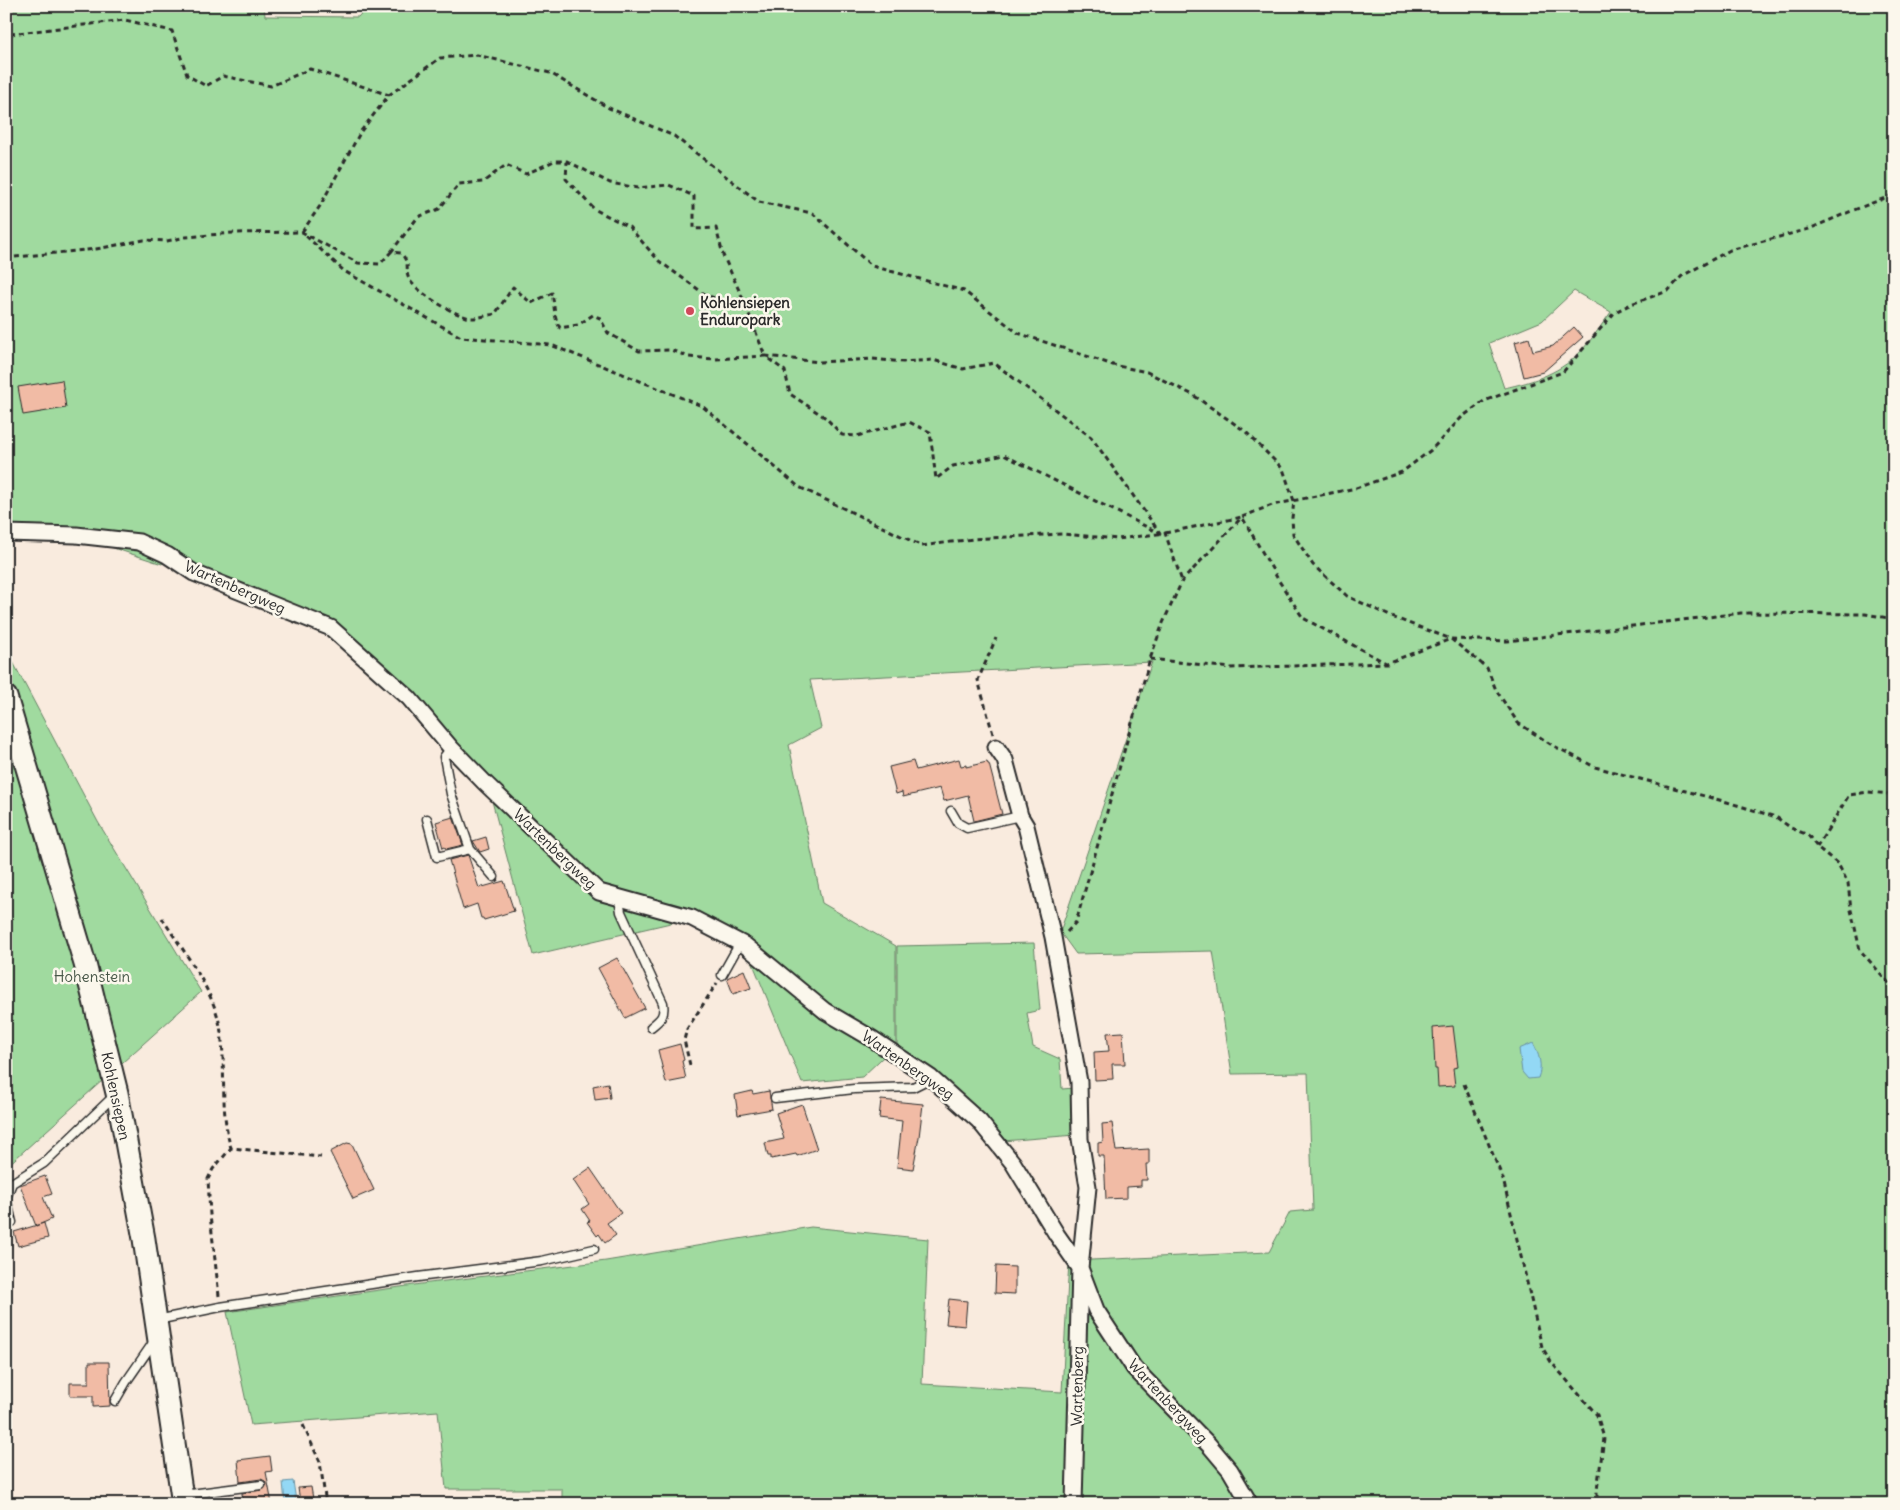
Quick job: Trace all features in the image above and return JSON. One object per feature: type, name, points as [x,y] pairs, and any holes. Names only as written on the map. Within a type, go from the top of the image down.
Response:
[{"type":"street","name":"Wartenbergweg","points":[[6,533],[76,535],[139,542],[167,555],[194,573],[331,628],[409,698],[451,748],[485,783],[599,892],[692,918],[740,943],[825,1011],[871,1038],[931,1078],[979,1121],[1013,1164],[1080,1268],[1096,1310],[1134,1368],[1209,1444],[1230,1470],[1250,1504]]},
{"type":"street","name":"Kohlensiepen","points":[[6,698],[85,964],[117,1093],[158,1327],[182,1499]]},
{"type":"street","name":"Wartenbergweg","points":[[996,747],[1005,760],[1020,816],[1026,826],[1053,937],[1079,1082],[1080,1139],[1088,1187],[1080,1268]]},
{"type":"street","name":"Wartenberg","points":[[1074,1504],[1080,1268]]},
{"type":"lane","points":[[451,748],[444,757],[451,794],[470,849],[494,877]]},
{"type":"lane","points":[[951,810],[958,822],[967,828],[1020,816]]},
{"type":"lane","points":[[427,819],[437,856],[470,849]]},
{"type":"lane","points":[[619,899],[621,912],[663,1003],[664,1012],[662,1018],[651,1027]]},
{"type":"lane","points":[[722,975],[740,943]]},
{"type":"lane","points":[[775,1098],[854,1088],[914,1087],[931,1078]]},
{"type":"lane","points":[[12,1222],[6,1198],[12,1182],[44,1163],[117,1093]]},
{"type":"lane","points":[[115,1401],[158,1327],[220,1307],[418,1277],[542,1261],[594,1249]]},
{"type":"lane","points":[[182,1499],[260,1485]]},
{"type":"path","points":[[10,34],[125,20],[172,31],[187,74],[206,86],[223,76],[271,86],[310,69],[389,95]]},
{"type":"path","points":[[302,232],[320,206],[361,131],[389,95],[440,58],[476,55],[550,73],[608,108],[674,136],[759,202],[812,213],[872,266],[964,291],[1018,333],[1113,365],[1147,372],[1193,395],[1245,431],[1282,469],[1294,501],[1293,534],[1313,565],[1347,596],[1392,617],[1451,639],[1487,668],[1496,690],[1518,723],[1552,745],[1595,767],[1776,817],[1791,828],[1808,835],[1817,848],[1838,864],[1848,883],[1851,910],[1860,950],[1894,989]]},
{"type":"path","points":[[6,258],[96,249],[144,240],[167,241],[186,237],[233,233],[302,232],[358,263],[380,264],[418,217],[439,209],[460,184],[484,182],[506,165],[526,174],[554,161],[567,161],[610,183],[638,188],[669,185],[694,196],[694,229],[716,228],[723,255],[765,356],[785,371],[790,394],[826,418],[842,434],[857,436],[909,422],[930,432],[936,479],[953,466],[1004,454],[1161,534]]},
{"type":"path","points":[[567,161],[566,179],[594,209],[629,227],[660,261],[706,294],[747,309]]},
{"type":"path","points":[[302,232],[344,271],[460,337],[552,345],[702,406],[799,487],[922,546],[973,539],[1063,534],[1118,539],[1161,534],[1242,517],[1272,505],[1356,488],[1402,472],[1431,450],[1462,417],[1484,401],[1563,372],[1615,312],[1631,304],[1668,291],[1682,276],[1730,250],[1809,229],[1888,198],[1894,193]]},
{"type":"path","points":[[391,252],[401,253],[408,262],[409,278],[428,298],[455,313],[471,318],[495,314],[512,287],[531,304],[552,293],[555,307],[554,317],[560,328],[578,325],[593,315],[600,318],[608,333],[639,351],[671,350],[689,358],[715,359],[765,356],[820,362],[872,359],[903,362],[934,360],[963,369],[994,364],[1091,437],[1161,534]]},
{"type":"path","points":[[1053,937],[1065,934],[1076,922],[1150,659],[1163,623],[1182,581],[1242,517]]},
{"type":"path","points":[[1242,517],[1303,618],[1387,663]]},
{"type":"path","points":[[1165,533],[1182,581]]},
{"type":"path","points":[[1150,659],[1231,668],[1387,663],[1451,639],[1507,641],[1740,613],[1865,614],[1894,619]]},
{"type":"path","points":[[996,638],[978,680],[996,747]]},
{"type":"path","points":[[1817,848],[1849,795],[1868,792],[1892,794],[1894,820]]},
{"type":"path","points":[[162,918],[202,980],[220,1025],[226,1132],[231,1148]]},
{"type":"path","points":[[690,1065],[684,1040],[687,1029],[712,990]]},
{"type":"path","points":[[1464,1084],[1503,1179],[1542,1348],[1551,1362],[1597,1415],[1604,1438],[1597,1504]]},
{"type":"path","points":[[231,1148],[321,1157]]},
{"type":"path","points":[[220,1307],[208,1179],[213,1169],[231,1148]]},
{"type":"path","points":[[304,1425],[320,1462],[326,1504]]},
{"type":"green space","points":[[6,6],[264,6],[265,16],[358,17],[368,6],[1894,6],[1894,1504],[562,1504],[562,1489],[446,1489],[438,1411],[251,1425],[227,1312],[421,1284],[606,1261],[811,1227],[928,1239],[922,1384],[1062,1392],[1069,1261],[1269,1252],[1290,1212],[1313,1210],[1308,1073],[1232,1074],[1213,951],[1076,954],[1060,932],[1152,662],[810,680],[821,728],[789,745],[822,903],[896,946],[896,1045],[862,1077],[802,1083],[746,947],[692,918],[533,955],[492,801],[485,783],[331,628],[167,555],[162,564],[95,542],[6,539],[6,31],[10,21]],"holes":[[[1574,291],[1611,312],[1587,345],[1566,364],[1547,375],[1526,383],[1504,388],[1489,343],[1542,321]]]},
{"type":"green space","name":"Hohenstein","points":[[6,649],[98,822],[201,992],[6,1167]]},
{"type":"green space","points":[[1034,943],[1040,1010],[1027,1013],[1033,1047],[1060,1059],[1062,1089],[1074,1088],[1075,1135],[1003,1141],[956,1091],[897,1046],[897,946]]},
{"type":"water","points":[[1533,1043],[1539,1056],[1540,1069],[1538,1078],[1528,1079],[1522,1072],[1519,1049]]},
{"type":"water","points":[[293,1481],[296,1501],[285,1503],[283,1482]]},
{"type":"building","points":[[1574,327],[1583,337],[1543,372],[1524,377],[1515,342],[1529,338],[1533,351],[1553,346]]},
{"type":"building","points":[[62,380],[66,408],[23,415],[18,387]]},
{"type":"building","points":[[959,759],[961,766],[966,765],[966,767],[987,762],[989,764],[1002,814],[974,821],[968,795],[944,801],[940,788],[903,797],[902,792],[896,794],[889,767],[913,761],[916,770]]},
{"type":"building","points":[[453,817],[463,845],[446,849],[445,847],[443,848],[436,822]]},
{"type":"building","points":[[486,837],[489,849],[480,852],[473,841]]},
{"type":"building","points":[[468,855],[479,888],[504,881],[514,911],[484,920],[481,918],[477,904],[463,909],[449,860]]},
{"type":"building","points":[[617,958],[645,1008],[625,1018],[598,968]]},
{"type":"building","points":[[744,970],[751,988],[733,994],[727,978]]},
{"type":"building","points":[[1453,1026],[1458,1067],[1453,1068],[1455,1086],[1438,1087],[1433,1028]]},
{"type":"building","points":[[1123,1032],[1125,1064],[1112,1064],[1113,1079],[1095,1080],[1094,1052],[1109,1051],[1107,1033]]},
{"type":"building","points":[[680,1044],[686,1079],[666,1083],[658,1050]]},
{"type":"building","points":[[608,1083],[610,1098],[595,1100],[593,1086]]},
{"type":"building","points":[[752,1091],[753,1094],[769,1091],[772,1109],[738,1115],[735,1095]]},
{"type":"building","points":[[881,1100],[923,1104],[913,1169],[897,1167],[902,1121],[879,1118]]},
{"type":"building","points":[[802,1104],[817,1149],[797,1156],[796,1154],[771,1159],[771,1156],[768,1156],[765,1143],[784,1139],[776,1113]]},
{"type":"building","points":[[1112,1123],[1116,1151],[1149,1149],[1149,1164],[1146,1164],[1147,1180],[1141,1180],[1141,1186],[1127,1187],[1127,1198],[1106,1199],[1104,1156],[1098,1156],[1098,1143],[1103,1142],[1102,1124]]},
{"type":"building","points":[[347,1143],[352,1144],[374,1190],[353,1199],[330,1152]]},
{"type":"building","points":[[590,1168],[621,1213],[607,1223],[616,1235],[605,1243],[599,1234],[597,1236],[587,1222],[590,1221],[582,1209],[589,1204],[573,1180]]},
{"type":"building","points":[[45,1176],[52,1194],[43,1197],[52,1219],[36,1226],[20,1185]]},
{"type":"building","points":[[44,1223],[48,1238],[18,1246],[14,1232]]},
{"type":"building","points":[[996,1266],[1015,1267],[1015,1294],[995,1293]]},
{"type":"building","points":[[949,1299],[967,1301],[965,1326],[946,1324]]},
{"type":"building","points":[[89,1362],[109,1362],[110,1406],[93,1407],[93,1396],[70,1396],[70,1383],[89,1383]]},
{"type":"building","points":[[270,1456],[272,1471],[266,1472],[272,1504],[243,1504],[242,1493],[262,1490],[267,1485],[261,1479],[240,1482],[238,1460]]},
{"type":"building","points":[[311,1487],[313,1499],[300,1501],[298,1488]]},
{"type":"place","name":"Kohlensiepen Enduropark","points":[[690,311]]}]
